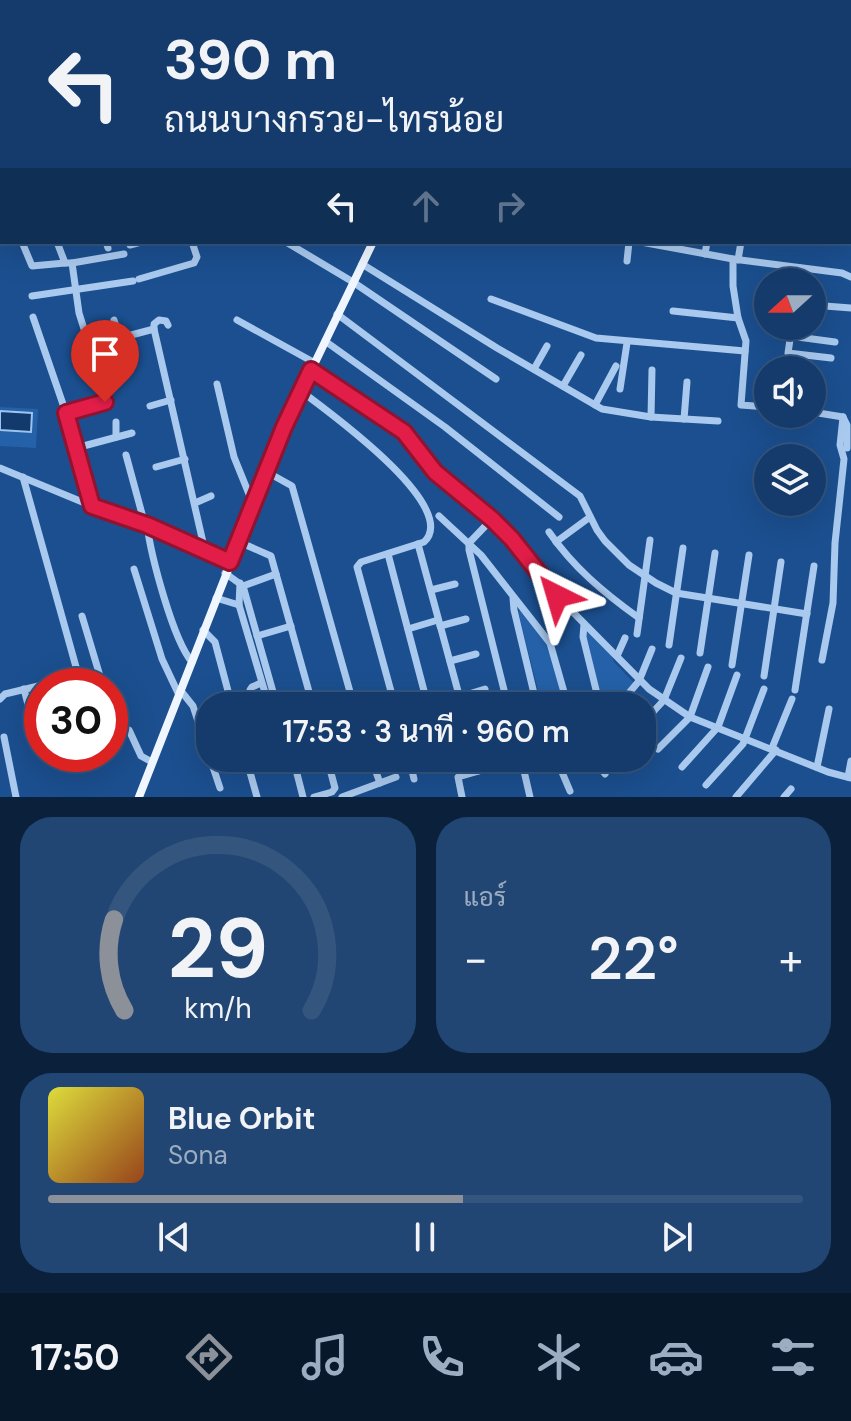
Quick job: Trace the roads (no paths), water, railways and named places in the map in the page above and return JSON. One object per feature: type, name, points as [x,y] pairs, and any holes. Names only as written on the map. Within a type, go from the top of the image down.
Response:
[{"type":"main road","points":[[139,797],[237,541],[301,391],[372,244]]},
{"type":"street","points":[[23,244],[32,266],[124,254]]},
{"type":"street","points":[[58,244],[68,263],[79,313],[106,399],[102,404],[66,413]]},
{"type":"street","points":[[32,296],[136,280],[194,263],[197,257],[193,244]]},
{"type":"street","points":[[289,244],[353,282],[496,379]]},
{"type":"street","points":[[627,261],[629,244]]},
{"type":"street","points":[[652,244],[800,268]]},
{"type":"street","points":[[705,254],[707,244]]},
{"type":"street","points":[[740,244],[733,286],[738,318],[745,335],[741,405],[754,406]]},
{"type":"street","points":[[362,264],[595,405],[611,411],[651,417],[718,421]]},
{"type":"street","points":[[826,271],[851,277]]},
{"type":"street","points":[[491,299],[576,332],[627,343],[745,351]]},
{"type":"street","points":[[826,306],[851,308]]},
{"type":"street","points":[[673,311],[738,318]]},
{"type":"street","points":[[337,314],[580,496],[597,530],[614,551],[645,577],[676,593],[807,614]]},
{"type":"street","points":[[33,317],[66,413],[92,506]]},
{"type":"street","points":[[114,320],[120,338],[154,329]]},
{"type":"street","points":[[168,325],[166,321],[159,320],[154,324],[154,329],[205,551]]},
{"type":"street","points":[[237,320],[313,366],[404,432],[435,472],[492,519],[557,596],[639,681],[664,700],[690,717],[817,767],[850,777],[851,761]]},
{"type":"street","points":[[790,340],[788,353],[831,358]]},
{"type":"street","points":[[820,340],[835,342]]},
{"type":"street","points":[[325,341],[445,427],[559,517]]},
{"type":"street","points":[[620,389],[627,343]]},
{"type":"street","points":[[534,369],[547,346]]},
{"type":"street","points":[[563,386],[581,355]]},
{"type":"street","points":[[595,405],[616,366]]},
{"type":"street","points":[[651,417],[652,370]]},
{"type":"street","points":[[684,419],[687,382]]},
{"type":"street","points":[[217,384],[234,457],[253,504]]},
{"type":"street","points":[[301,391],[362,437],[413,490],[429,516],[432,531],[429,538],[361,562],[357,567],[391,692]]},
{"type":"street","points":[[150,406],[171,400]]},
{"type":"street","points":[[826,414],[843,417],[847,423],[847,448]]},
{"type":"street","points":[[822,660],[833,603],[835,543],[844,459],[840,445],[843,417]]},
{"type":"street","points":[[116,422],[116,437]]},
{"type":"street","points":[[76,448],[132,433]]},
{"type":"street","points":[[156,467],[185,457],[195,449]]},
{"type":"street","points":[[126,455],[181,647],[192,662]]},
{"type":"street","points":[[0,468],[146,525],[230,562]]},
{"type":"street","points":[[267,472],[292,486],[350,692]]},
{"type":"street","points":[[23,477],[76,668]]},
{"type":"street","points":[[195,503],[211,496]]},
{"type":"street","points":[[439,516],[469,543],[553,648],[564,692]]},
{"type":"street","points":[[556,542],[590,517]]},
{"type":"street","points":[[469,543],[492,519]]},
{"type":"street","points":[[549,532],[596,585],[639,618]]},
{"type":"street","points":[[637,634],[650,540]]},
{"type":"street","points":[[237,541],[269,553],[309,692]]},
{"type":"street","points":[[469,543],[505,692]]},
{"type":"street","points":[[418,544],[458,692]]},
{"type":"street","points":[[669,645],[683,548]]},
{"type":"street","points":[[700,653],[715,553]]},
{"type":"street","points":[[388,554],[425,692]]},
{"type":"street","points":[[732,665],[749,555]]},
{"type":"street","points":[[764,676],[781,562]]},
{"type":"street","points":[[736,797],[774,749],[794,694],[814,566]]},
{"type":"street","points":[[134,569],[162,659],[196,715]]},
{"type":"street","points":[[225,573],[242,585],[273,692]]},
{"type":"street","points":[[242,585],[276,574]]},
{"type":"street","points":[[431,590],[455,584]]},
{"type":"street","points":[[242,585],[239,605],[264,692]]},
{"type":"street","points":[[216,598],[239,605]]},
{"type":"street","points":[[513,598],[534,692]]},
{"type":"street","points":[[82,616],[98,668]]},
{"type":"street","points":[[408,629],[466,619]]},
{"type":"street","points":[[584,624],[583,637],[597,692]]},
{"type":"street","points":[[257,636],[291,626]]},
{"type":"street","points":[[203,630],[215,642],[228,692]]},
{"type":"street","points":[[617,656],[625,638]]},
{"type":"street","points":[[630,692],[639,681],[652,649]]},
{"type":"street","points":[[450,661],[476,654]]},
{"type":"street","points":[[656,709],[664,700],[681,658]]},
{"type":"street","points":[[658,749],[690,717],[708,667]]},
{"type":"street","points":[[682,767],[718,727],[737,675]]},
{"type":"street","points":[[251,692],[252,687],[261,683]]},
{"type":"street","points":[[0,699],[5,694],[24,689]]},
{"type":"street","points":[[472,692],[485,689]]},
{"type":"street","points":[[706,785],[740,749],[764,689]]},
{"type":"street","points":[[817,767],[829,709]]},
{"type":"street","points":[[128,730],[141,756],[152,762]]},
{"type":"street","points":[[4,737],[16,797]]},
{"type":"street","points":[[215,772],[220,788]]},
{"type":"street","points":[[250,772],[257,797]]},
{"type":"street","points":[[297,772],[303,797]]},
{"type":"street","points":[[314,797],[332,792],[335,788],[331,772]]},
{"type":"street","points":[[376,772],[380,783]]},
{"type":"street","points":[[412,772],[414,779]]},
{"type":"street","points":[[462,797],[458,777],[475,772]]},
{"type":"street","points":[[524,772],[530,797]]},
{"type":"street","points":[[562,772],[570,791]]},
{"type":"street","points":[[342,797],[396,777]]},
{"type":"street","points":[[784,797],[791,789]]}]
